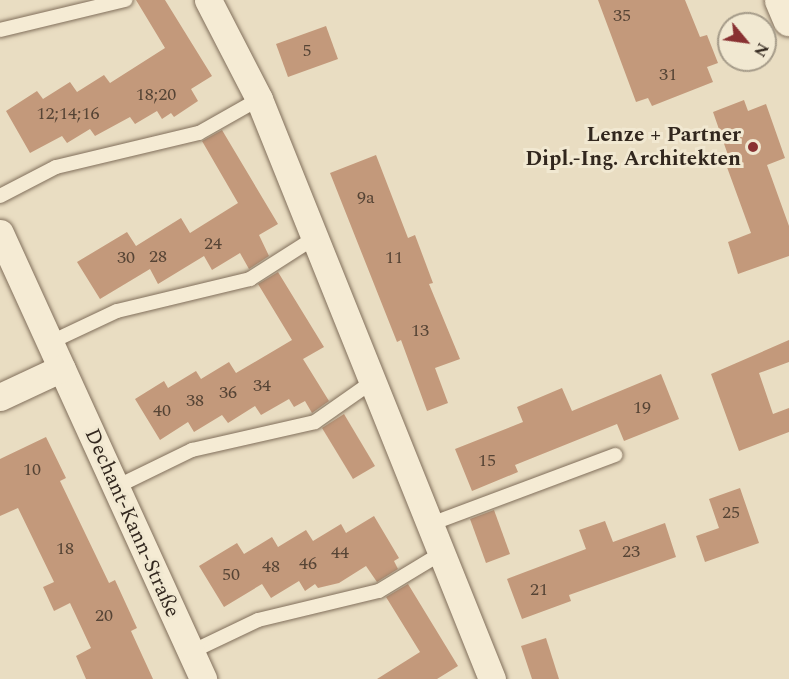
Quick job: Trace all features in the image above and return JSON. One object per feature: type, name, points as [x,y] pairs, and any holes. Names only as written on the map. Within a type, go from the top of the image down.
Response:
[{"type":"street","points":[[208,0],[259,99],[492,679]]},
{"type":"street","points":[[781,0],[789,19]]},
{"type":"street","name":"Dechant-Kann-Straße","points":[[0,233],[203,679]]},
{"type":"street","points":[[0,398],[62,368]]},
{"type":"lane","points":[[0,30],[125,0]]},
{"type":"lane","points":[[0,196],[56,167],[199,133],[259,99]]},
{"type":"lane","points":[[51,342],[117,311],[250,279],[314,238]]},
{"type":"lane","points":[[116,487],[192,450],[315,422],[372,382]]},
{"type":"lane","points":[[429,525],[615,455]]},
{"type":"lane","points":[[191,652],[258,620],[379,591],[440,554]]},
{"type":"building","points":[[136,0],[165,0],[212,76],[191,89],[198,101],[174,117],[171,113],[162,119],[157,111],[135,124],[130,117],[95,136],[90,129],[67,143],[62,136],[30,153],[6,111],[37,91],[43,99],[70,82],[77,92],[104,75],[110,83],[165,48]]},
{"type":"building","points":[[598,0],[685,0],[700,37],[707,35],[717,60],[717,63],[707,67],[713,82],[652,106],[648,98],[636,102]]},
{"type":"building","points":[[326,26],[338,59],[288,77],[276,44]]},
{"type":"building","points":[[744,100],[748,111],[766,104],[785,158],[767,165],[789,226],[789,256],[738,274],[728,242],[751,233],[724,159],[729,158],[713,112]]},
{"type":"building","points":[[222,130],[278,224],[259,235],[269,256],[249,269],[240,253],[212,270],[204,256],[158,284],[150,269],[100,299],[77,262],[127,232],[136,246],[181,218],[190,233],[238,203],[202,141]]},
{"type":"building","points":[[376,155],[408,238],[415,235],[433,283],[429,284],[460,359],[435,368],[448,403],[427,411],[401,340],[397,342],[330,173]]},
{"type":"building","points":[[278,272],[324,347],[303,359],[329,401],[312,413],[305,401],[294,407],[289,399],[261,415],[255,406],[228,423],[222,415],[194,432],[188,422],[160,440],[135,399],[164,381],[168,388],[196,371],[201,379],[229,362],[236,373],[292,340],[258,284]]},
{"type":"building","points":[[789,340],[789,362],[759,373],[773,414],[789,408],[789,432],[739,451],[711,374]]},
{"type":"building","points":[[661,374],[679,419],[624,441],[617,424],[515,465],[518,472],[472,491],[455,449],[523,422],[517,407],[562,388],[572,411]]},
{"type":"building","points":[[344,414],[375,466],[353,479],[322,428]]},
{"type":"building","points":[[46,437],[66,478],[60,481],[109,583],[115,580],[137,628],[131,631],[153,679],[86,679],[76,656],[91,648],[70,603],[54,611],[43,587],[54,582],[18,508],[0,516],[0,459]]},
{"type":"building","points":[[740,488],[759,543],[705,562],[696,536],[719,528],[709,499]]},
{"type":"building","points":[[494,510],[510,554],[486,563],[470,519]]},
{"type":"building","points":[[374,516],[399,558],[394,561],[398,569],[377,582],[366,566],[339,583],[318,588],[315,584],[305,591],[299,581],[271,598],[262,584],[224,607],[199,566],[237,543],[244,554],[272,537],[278,547],[306,530],[313,541],[341,524],[346,533]]},
{"type":"building","points":[[605,521],[613,542],[665,523],[676,557],[569,595],[571,601],[522,619],[507,579],[586,549],[579,530]]},
{"type":"building","points":[[408,584],[458,666],[437,679],[377,679],[420,652],[386,597]]},
{"type":"building","points":[[546,638],[559,679],[532,679],[521,646]]},
{"type":"place","name":"Lenze + Partner Dipl.-Ing. Architekten","points":[[753,147]]}]
